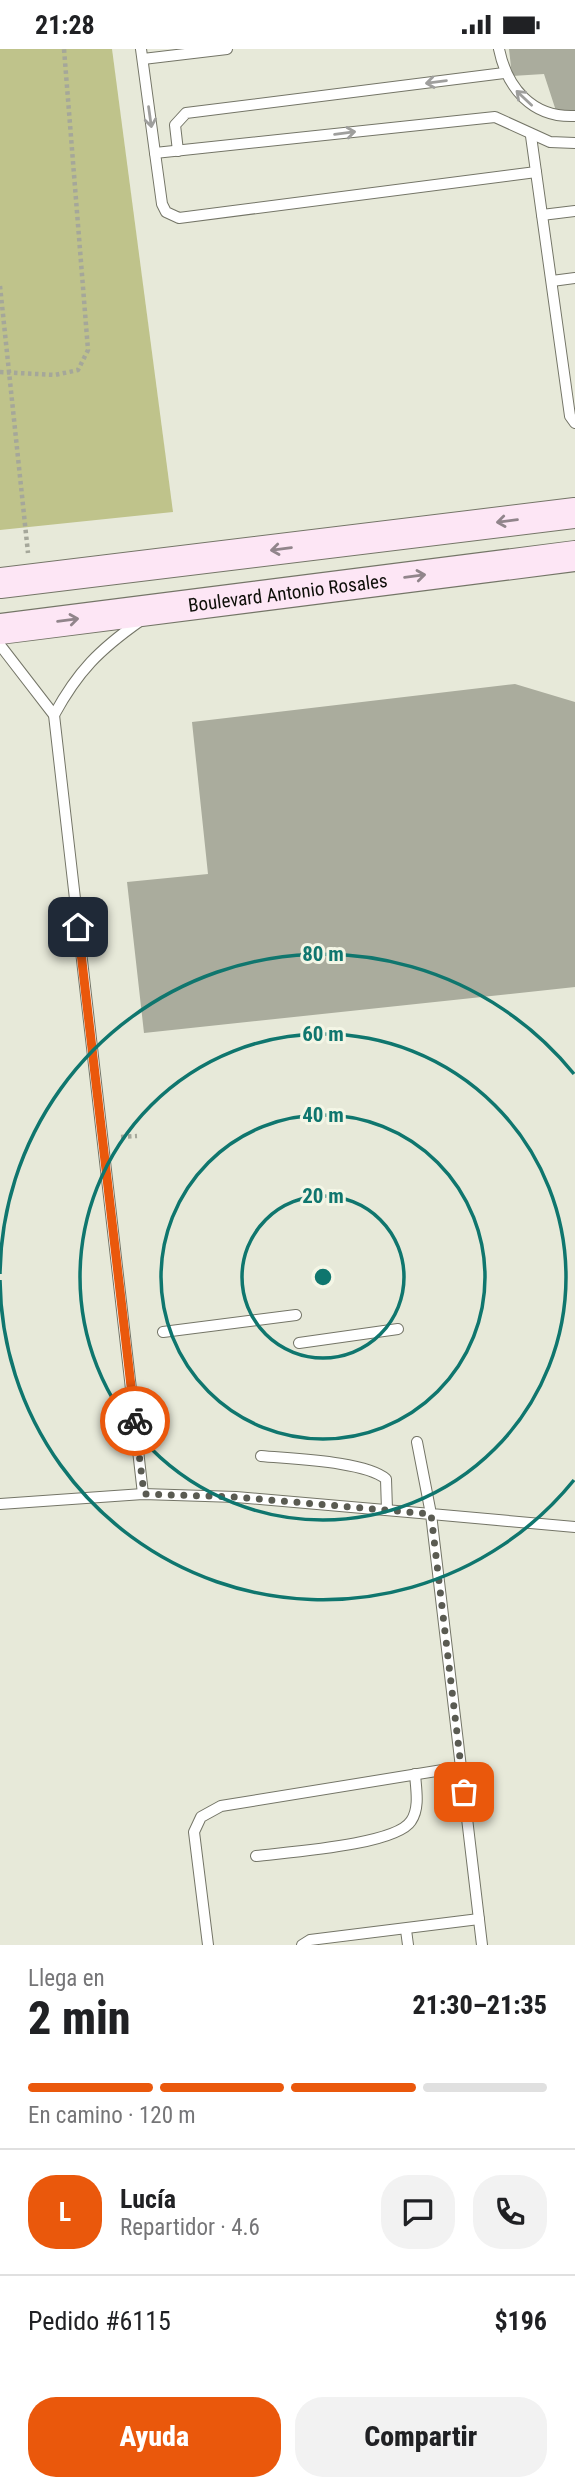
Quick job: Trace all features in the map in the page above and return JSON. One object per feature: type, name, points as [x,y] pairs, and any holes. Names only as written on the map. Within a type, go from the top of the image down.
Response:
[{"type":"main road","points":[[0,583],[575,513]]},
{"type":"main road","name":"Boulevard Antonio Rosales","points":[[0,629],[575,556]]},
{"type":"lane","points":[[227,49],[142,54],[162,204],[166,212],[180,218],[536,172]]},
{"type":"lane","points":[[499,49],[504,73],[512,86],[533,106],[559,116],[575,116]]},
{"type":"lane","points":[[178,151],[175,125],[186,113],[504,73]]},
{"type":"lane","points":[[155,153],[495,117],[506,119],[531,136],[550,142],[575,142]]},
{"type":"lane","points":[[531,136],[569,416],[575,423]]},
{"type":"lane","points":[[542,215],[575,211]]},
{"type":"lane","points":[[552,281],[575,278]]},
{"type":"lane","points":[[562,355],[575,352]]},
{"type":"lane","points":[[54,715],[73,681],[92,656],[155,609]]},
{"type":"lane","points":[[0,645],[54,715],[144,1494]]},
{"type":"lane","points":[[163,1332],[296,1315]]},
{"type":"lane","points":[[299,1343],[398,1329]]},
{"type":"lane","points":[[417,1442],[431,1514],[482,1945]]},
{"type":"lane","points":[[261,1457],[314,1461],[377,1472],[386,1479],[387,1510]]},
{"type":"lane","points":[[0,1504],[144,1494],[236,1497],[575,1527]]},
{"type":"lane","points":[[208,1945],[194,1832],[201,1817],[221,1806],[461,1767]]},
{"type":"lane","points":[[256,1856],[381,1839],[402,1832],[417,1808],[415,1774]]},
{"type":"lane","points":[[302,1945],[310,1940],[349,1940],[479,1919]]},
{"type":"lane","points":[[406,1930],[408,1945]]},
{"type":"path","points":[[0,372],[55,375],[78,370],[88,350],[64,49]]},
{"type":"path","points":[[0,286],[31,579]]},
{"type":"green space","points":[[0,49],[112,49],[173,512],[0,530]]},
{"type":"building","points":[[509,49],[575,49],[575,112],[557,114],[544,74],[512,76]]},
{"type":"building","points":[[515,684],[575,702],[575,987],[144,1033],[127,882],[208,874],[192,722]]},
{"type":"way so far","points":[[135,1421],[144,1494],[236,1497],[431,1514],[464,1792]]},
{"type":"route","points":[[78,927],[135,1421]]}]
